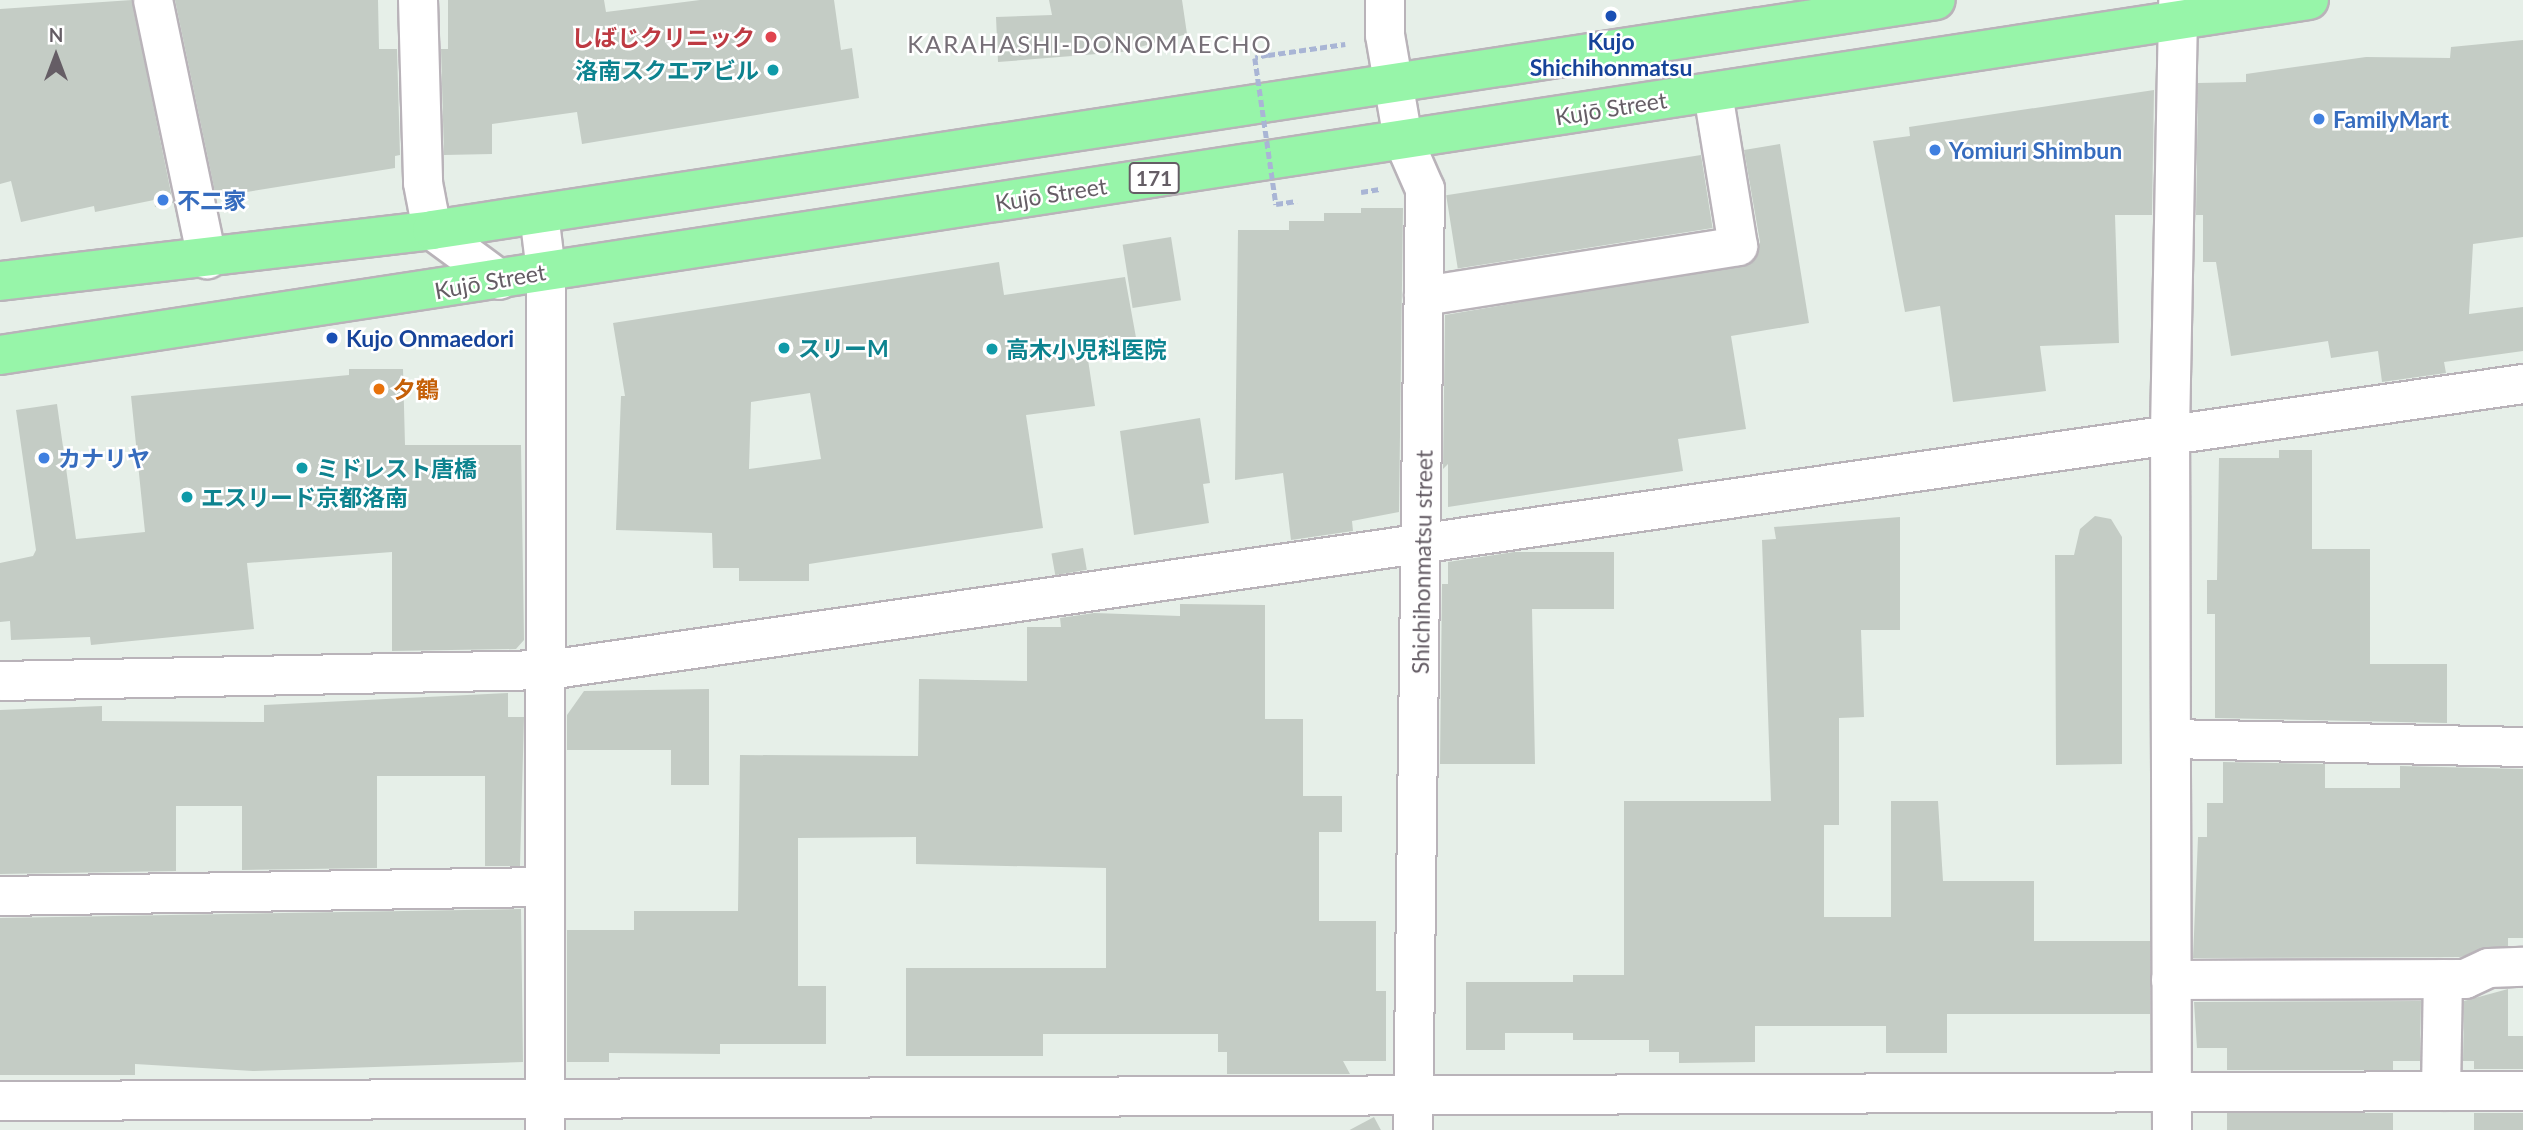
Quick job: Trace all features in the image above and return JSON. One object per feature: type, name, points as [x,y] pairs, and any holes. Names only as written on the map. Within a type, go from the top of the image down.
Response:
[{"type":"highway","points":[[0,281],[207,259],[432,230],[1937,0]]},
{"type":"highway","name":"Kujō Street","points":[[0,355],[1713,93],[2178,10],[2309,0]]},
{"type":"street","points":[[153,0],[207,259]]},
{"type":"street","points":[[418,0],[423,183],[432,230],[500,280]]},
{"type":"street","name":"Shichihonmatsu street","points":[[1385,0],[1392,85],[1403,139],[1425,189],[1423,545],[1412,1130]]},
{"type":"street","points":[[2172,1130],[2170,431],[2178,10]]},
{"type":"street","points":[[1424,296],[1738,246],[1713,93]]},
{"type":"street","points":[[539,214],[546,271],[548,670],[544,887],[545,1114]]},
{"type":"street","points":[[0,681],[548,670],[1423,545],[2170,431],[2523,384]]},
{"type":"street","points":[[2171,739],[2523,747]]},
{"type":"street","points":[[0,896],[544,887]]},
{"type":"street","points":[[2171,980],[2443,979],[2523,967]]},
{"type":"street","points":[[2441,1091],[2443,979]]},
{"type":"street","points":[[0,1101],[545,1114],[1413,1093],[2523,1091]]},
{"type":"path","points":[[1297,201],[1276,204],[1255,58],[1347,44]]},
{"type":"building","points":[[132,0],[173,203],[155,207],[154,200],[95,212],[94,206],[21,222],[11,181],[0,184],[0,9]]},
{"type":"building","points":[[175,0],[378,0],[379,49],[397,49],[400,155],[395,156],[395,168],[216,197]]},
{"type":"building","points":[[448,0],[604,0],[606,12],[700,0],[834,0],[841,50],[852,48],[859,98],[582,144],[577,112],[492,124],[492,154],[444,155],[441,49],[448,49]]},
{"type":"building","points":[[1049,0],[1182,0],[1187,34],[1122,52],[998,62],[996,17],[1052,15]]},
{"type":"building","points":[[2523,40],[2523,237],[2473,244],[2469,314],[2523,307],[2523,351],[2444,362],[2446,373],[2382,382],[2378,351],[2331,358],[2328,341],[2231,356],[2216,262],[2203,262],[2203,215],[2196,215],[2198,83],[2246,82],[2246,74],[2366,57],[2450,58],[2451,47]]},
{"type":"building","points":[[2154,90],[2152,215],[2115,215],[2119,343],[2040,346],[2046,391],[1953,402],[1940,306],[1905,312],[1873,141],[1910,136],[1909,127]]},
{"type":"building","points":[[1780,144],[1809,323],[1731,336],[1746,429],[1678,439],[1683,471],[1448,507],[1448,464],[1443,469],[1445,315],[1751,263],[1760,242],[1744,150]]},
{"type":"building","points":[[1701,155],[1713,228],[1458,268],[1446,195]]},
{"type":"building","points":[[1361,208],[1403,208],[1399,512],[1352,521],[1353,531],[1291,540],[1283,473],[1235,480],[1238,230],[1289,230],[1289,221],[1324,221],[1324,213],[1361,213]]},
{"type":"building","points":[[1171,237],[1181,300],[1133,308],[1123,245]]},
{"type":"building","points":[[999,262],[1004,295],[1125,277],[1137,343],[1087,353],[1095,406],[1026,415],[1043,528],[809,564],[809,581],[739,581],[739,568],[713,568],[712,533],[616,530],[621,396],[625,396],[613,323]],"holes":[[[810,393],[821,459],[749,469],[751,402]]]},
{"type":"building","points":[[349,369],[403,369],[405,445],[521,445],[524,640],[516,649],[392,651],[392,552],[247,563],[254,629],[91,645],[90,637],[11,640],[10,621],[0,622],[0,563],[33,556],[36,550],[16,410],[57,404],[76,539],[145,532],[131,396],[349,375]]},
{"type":"building","points":[[1200,418],[1210,483],[1203,484],[1209,523],[1134,535],[1120,431]]},
{"type":"building","points":[[2279,450],[2312,450],[2312,549],[2370,549],[2370,664],[2447,664],[2447,723],[2215,718],[2215,614],[2207,614],[2207,580],[2217,580],[2219,458],[2279,458]]},
{"type":"building","points":[[2095,516],[2111,519],[2122,537],[2122,764],[2056,765],[2055,555],[2074,555],[2080,529]]},
{"type":"building","points":[[1900,517],[1900,630],[1861,630],[1864,717],[1839,718],[1839,825],[1824,825],[1824,917],[1891,917],[1891,801],[1938,801],[1943,881],[2034,881],[2034,941],[2150,941],[2150,1014],[1947,1014],[1947,1053],[1886,1053],[1886,1026],[1755,1026],[1755,1062],[1679,1063],[1679,1052],[1649,1052],[1649,1040],[1573,1040],[1573,1033],[1505,1033],[1505,1050],[1466,1050],[1466,982],[1573,982],[1573,975],[1624,975],[1624,801],[1771,801],[1762,540],[1776,539],[1774,527]]},
{"type":"building","points":[[1083,548],[1087,570],[1055,575],[1051,554]]},
{"type":"building","points":[[1514,552],[1614,552],[1614,609],[1532,609],[1535,764],[1440,764],[1442,584],[1448,584],[1448,562]]},
{"type":"building","points":[[1180,604],[1265,605],[1265,719],[1303,719],[1303,796],[1342,796],[1342,832],[1319,832],[1319,921],[1376,921],[1376,991],[1386,991],[1386,1061],[1343,1061],[1350,1074],[1227,1074],[1227,1052],[1218,1052],[1218,1034],[1043,1034],[1043,1056],[906,1056],[906,968],[1106,968],[1106,868],[916,864],[916,837],[798,838],[798,986],[826,986],[826,1044],[720,1044],[720,1054],[609,1053],[609,1062],[567,1062],[567,930],[634,930],[634,911],[738,911],[740,755],[918,756],[919,679],[1027,681],[1027,627],[1061,627],[1060,618],[1094,613],[1180,616]]},
{"type":"building","points":[[709,689],[709,785],[671,785],[671,750],[567,750],[567,715],[584,691]]},
{"type":"building","points":[[508,693],[508,717],[524,717],[520,866],[485,866],[485,776],[377,776],[377,868],[242,870],[242,806],[176,806],[176,871],[0,874],[0,710],[102,706],[102,721],[264,722],[264,705]]},
{"type":"building","points":[[2223,762],[2325,764],[2325,788],[2400,788],[2400,766],[2523,769],[2523,938],[2508,938],[2508,946],[2460,957],[2193,958],[2198,837],[2207,837],[2207,803],[2223,803]]},
{"type":"building","points":[[521,909],[523,1062],[253,1071],[135,1064],[135,1075],[0,1075],[0,918]]},
{"type":"building","points":[[2508,989],[2508,1036],[2523,1036],[2523,1069],[2474,1069],[2474,1061],[2463,1061],[2464,1001]]},
{"type":"building","points":[[2421,1001],[2420,1061],[2393,1061],[2393,1070],[2227,1070],[2227,1048],[2197,1048],[2194,1002]]},
{"type":"building","points":[[2227,1113],[2393,1113],[2393,1130],[2227,1130]]},
{"type":"building","points":[[2474,1113],[2523,1113],[2523,1130],[2474,1130]]},
{"type":"building","points":[[1374,1117],[1381,1130],[1350,1130]]},
{"type":"place","name":"Kujo Shichihonmatsu","points":[[1611,16]]},
{"type":"place","name":"しばじクリニック","points":[[771,37]]},
{"type":"place","name":"洛南スクエアビル","points":[[773,70]]},
{"type":"place","name":"FamilyMart","points":[[2319,119]]},
{"type":"place","name":"Yomiuri Shimbun","points":[[1935,150]]},
{"type":"place","name":"不二家","points":[[163,200]]},
{"type":"place","name":"Kujo Onmaedori","points":[[332,338]]},
{"type":"place","name":"スリーM","points":[[784,348]]},
{"type":"place","name":"高木小児科医院","points":[[992,349]]},
{"type":"place","name":"夕鶴","points":[[379,389]]},
{"type":"place","name":"カナリヤ","points":[[44,458]]},
{"type":"place","name":"ミドレスト唐橋","points":[[302,468]]},
{"type":"place","name":"エスリード京都洛南","points":[[187,497]]},
{"type":"district","name":"KARAHASHI-DONOMAECHO","points":[[1090,44]]}]
